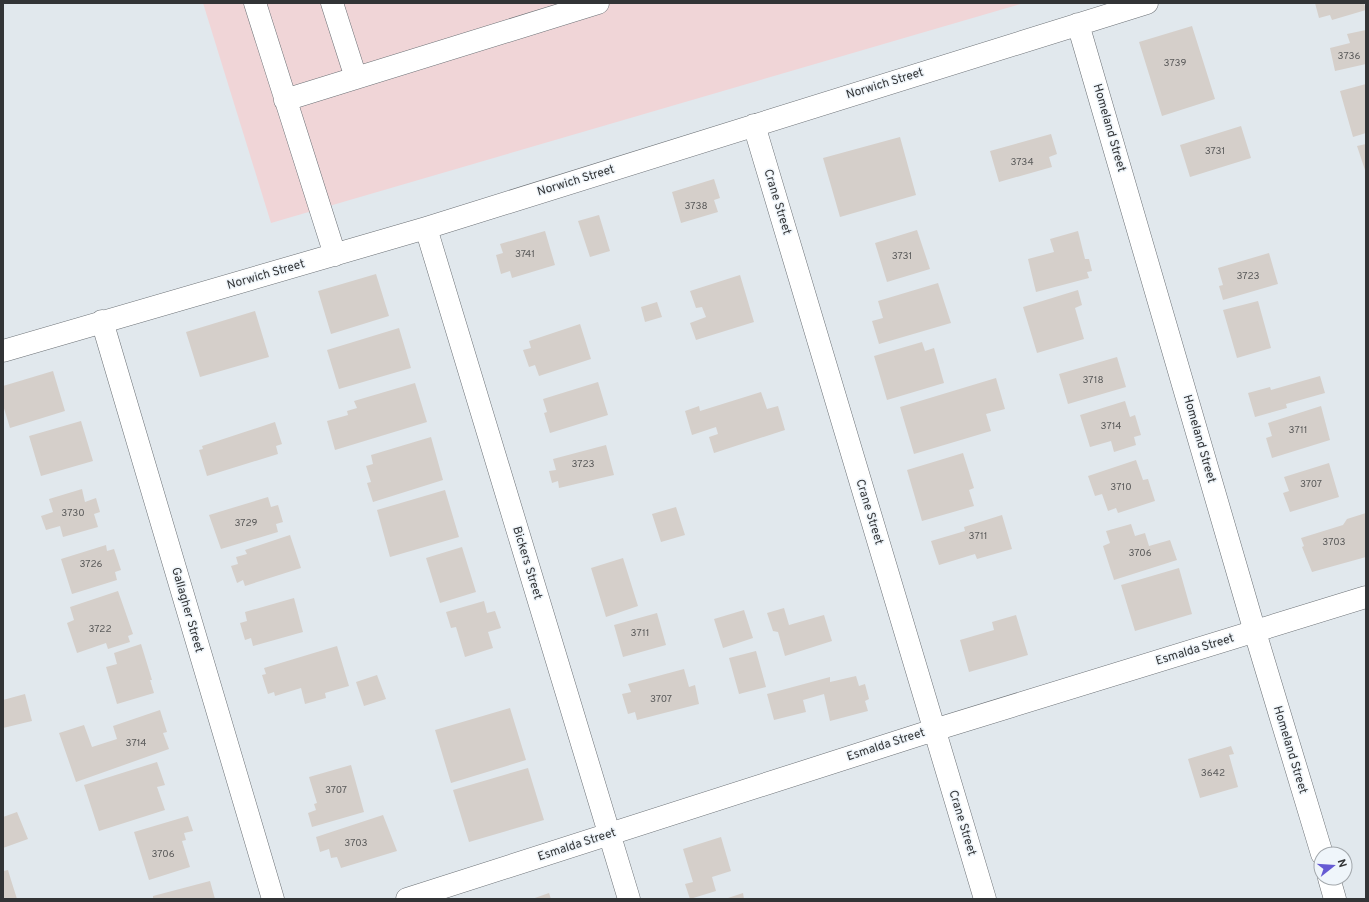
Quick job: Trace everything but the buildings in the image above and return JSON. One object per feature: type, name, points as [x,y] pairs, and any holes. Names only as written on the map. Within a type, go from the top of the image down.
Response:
[{"type":"street","points":[[255,3],[335,255]]},
{"type":"street","points":[[332,3],[356,78]]},
{"type":"street","points":[[285,100],[598,3]]},
{"type":"street","name":"Norwich Street","points":[[3,351],[426,228],[1147,3]]},
{"type":"street","name":"Homeland Street","points":[[1078,24],[1255,632],[1320,846]]},
{"type":"street","name":"Crane Street","points":[[754,125],[985,899]]},
{"type":"street","name":"Bickers Street","points":[[426,228],[629,899]]},
{"type":"street","name":"Gallagher Street","points":[[102,321],[273,899]]},
{"type":"street","name":"Esmalda Street","points":[[407,899],[934,730],[1366,597]]},
{"type":"street","points":[[1331,886],[1335,899]]},
{"type":"shaded area","points":[[203,3],[1024,3],[271,223]]}]
